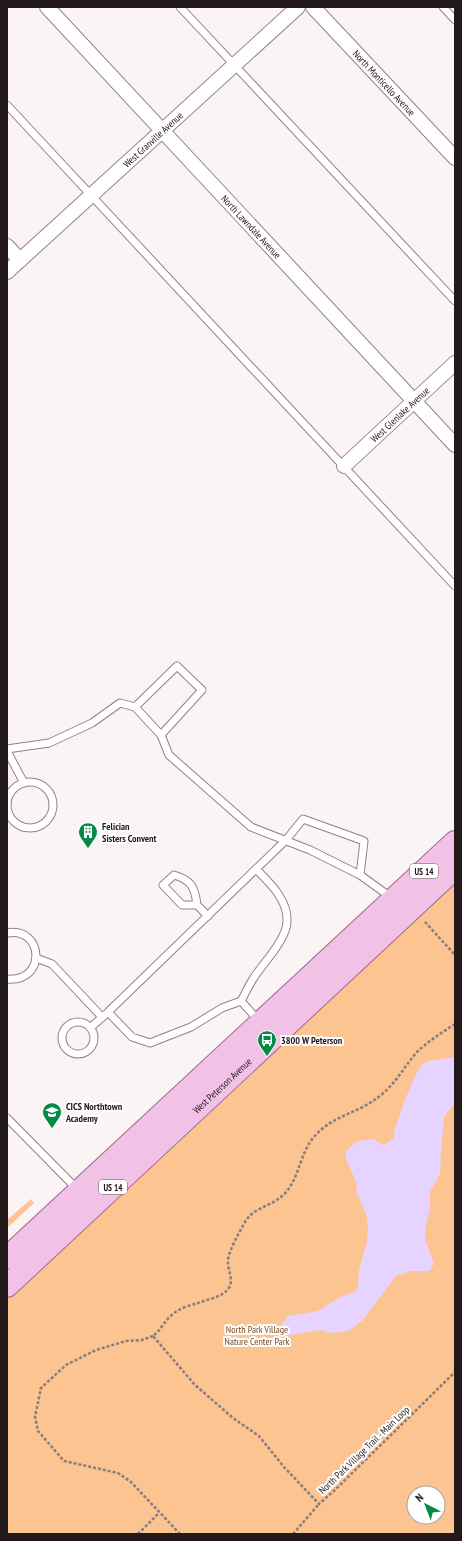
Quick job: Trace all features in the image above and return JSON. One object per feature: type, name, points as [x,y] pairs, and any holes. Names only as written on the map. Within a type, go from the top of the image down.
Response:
[{"type":"main road","name":"West Peterson Avenue","points":[[405,909],[455,842]]},
{"type":"main road","name":"West Peterson Avenue","points":[[7,1258],[79,1192],[405,909],[455,868]]},
{"type":"main road","name":"West Peterson Avenue","points":[[7,1286],[267,1030]]},
{"type":"street","name":"North Lawndale Avenue","points":[[48,7],[455,445]]},
{"type":"street","name":"West Granville Avenue","points":[[7,272],[298,7]]},
{"type":"street","name":"North Monticello Avenue","points":[[313,7],[455,158]]},
{"type":"street","points":[[7,246],[20,260]]},
{"type":"street","name":"West Glenlake Avenue","points":[[344,466],[455,363]]},
{"type":"lane","points":[[180,7],[455,301]]},
{"type":"lane","points":[[443,7],[455,20]]},
{"type":"lane","points":[[7,105],[455,586]]},
{"type":"lane","points":[[135,707],[177,666],[202,690],[161,735]]},
{"type":"lane","points":[[24,783],[7,750],[49,743],[92,723],[120,703],[135,707],[161,735],[169,755],[251,827],[310,850],[360,875],[381,888],[405,909]]},
{"type":"lane","points":[[24,783],[37,783],[48,790],[52,796],[54,809],[48,821],[37,828],[24,828],[12,820],[9,815],[7,802],[13,790],[24,783]]},
{"type":"lane","points":[[91,1028],[286,840],[303,819],[364,841],[360,875]]},
{"type":"lane","points":[[7,826],[12,820]]},
{"type":"lane","points":[[108,1012],[132,1036],[150,1043],[191,1027],[222,1008],[241,1001],[253,979],[281,939],[287,922],[283,902],[270,884],[256,869]]},
{"type":"lane","points":[[197,905],[182,905],[163,885],[174,875],[183,878],[195,889],[197,905],[208,916]]},
{"type":"lane","points":[[7,933],[18,933],[30,939],[36,951],[36,958],[32,970],[20,978],[7,978]]},
{"type":"lane","points":[[36,958],[52,964],[102,1018]]},
{"type":"lane","points":[[241,1001],[267,1030]]},
{"type":"lane","points":[[76,1021],[87,1024],[91,1028],[95,1038],[90,1048],[86,1052],[75,1054],[66,1048],[62,1037],[66,1027],[76,1021]]},
{"type":"lane","points":[[7,1118],[79,1192]]},
{"type":"path","points":[[405,909],[455,955]]},
{"type":"path","points":[[180,1534],[130,1482],[118,1472],[64,1461],[38,1431],[35,1417],[41,1388],[66,1365],[96,1350],[126,1341],[142,1340],[153,1336],[173,1314],[220,1296],[229,1288],[231,1282],[228,1259],[245,1221],[257,1209],[275,1201],[287,1191],[307,1145],[332,1120],[359,1110],[380,1096],[398,1078],[416,1053],[438,1035],[455,1024]]},
{"type":"path","name":"North Park Village Trail - Main Loop","points":[[153,1336],[195,1385],[233,1418],[259,1436],[284,1467],[319,1504],[455,1372]]},
{"type":"path","points":[[293,1534],[319,1504]]},
{"type":"path","points":[[138,1534],[160,1513]]},
{"type":"green space","name":"North Park Village Nature Center Park","points":[[455,879],[455,1534],[7,1534],[7,1297]]},
{"type":"green space","points":[[31,1199],[34,1203],[7,1228],[7,1220]]},
{"type":"shaded area","points":[[455,1057],[455,1103],[444,1117],[440,1174],[430,1192],[430,1208],[425,1230],[425,1239],[434,1264],[429,1271],[411,1271],[395,1277],[362,1321],[348,1331],[332,1333],[319,1330],[284,1336],[281,1326],[288,1316],[318,1311],[340,1297],[356,1291],[358,1287],[359,1270],[367,1241],[368,1227],[366,1214],[356,1191],[357,1184],[346,1159],[346,1152],[358,1141],[374,1139],[383,1145],[394,1138],[397,1123],[420,1067],[424,1063],[434,1060]]},
{"type":"place","name":"Felician Sisters Convent","points":[[88,849]]},
{"type":"place","name":"3800 W Peterson","points":[[267,1057]]},
{"type":"place","name":"CICS Northtown Academy","points":[[52,1129]]}]
